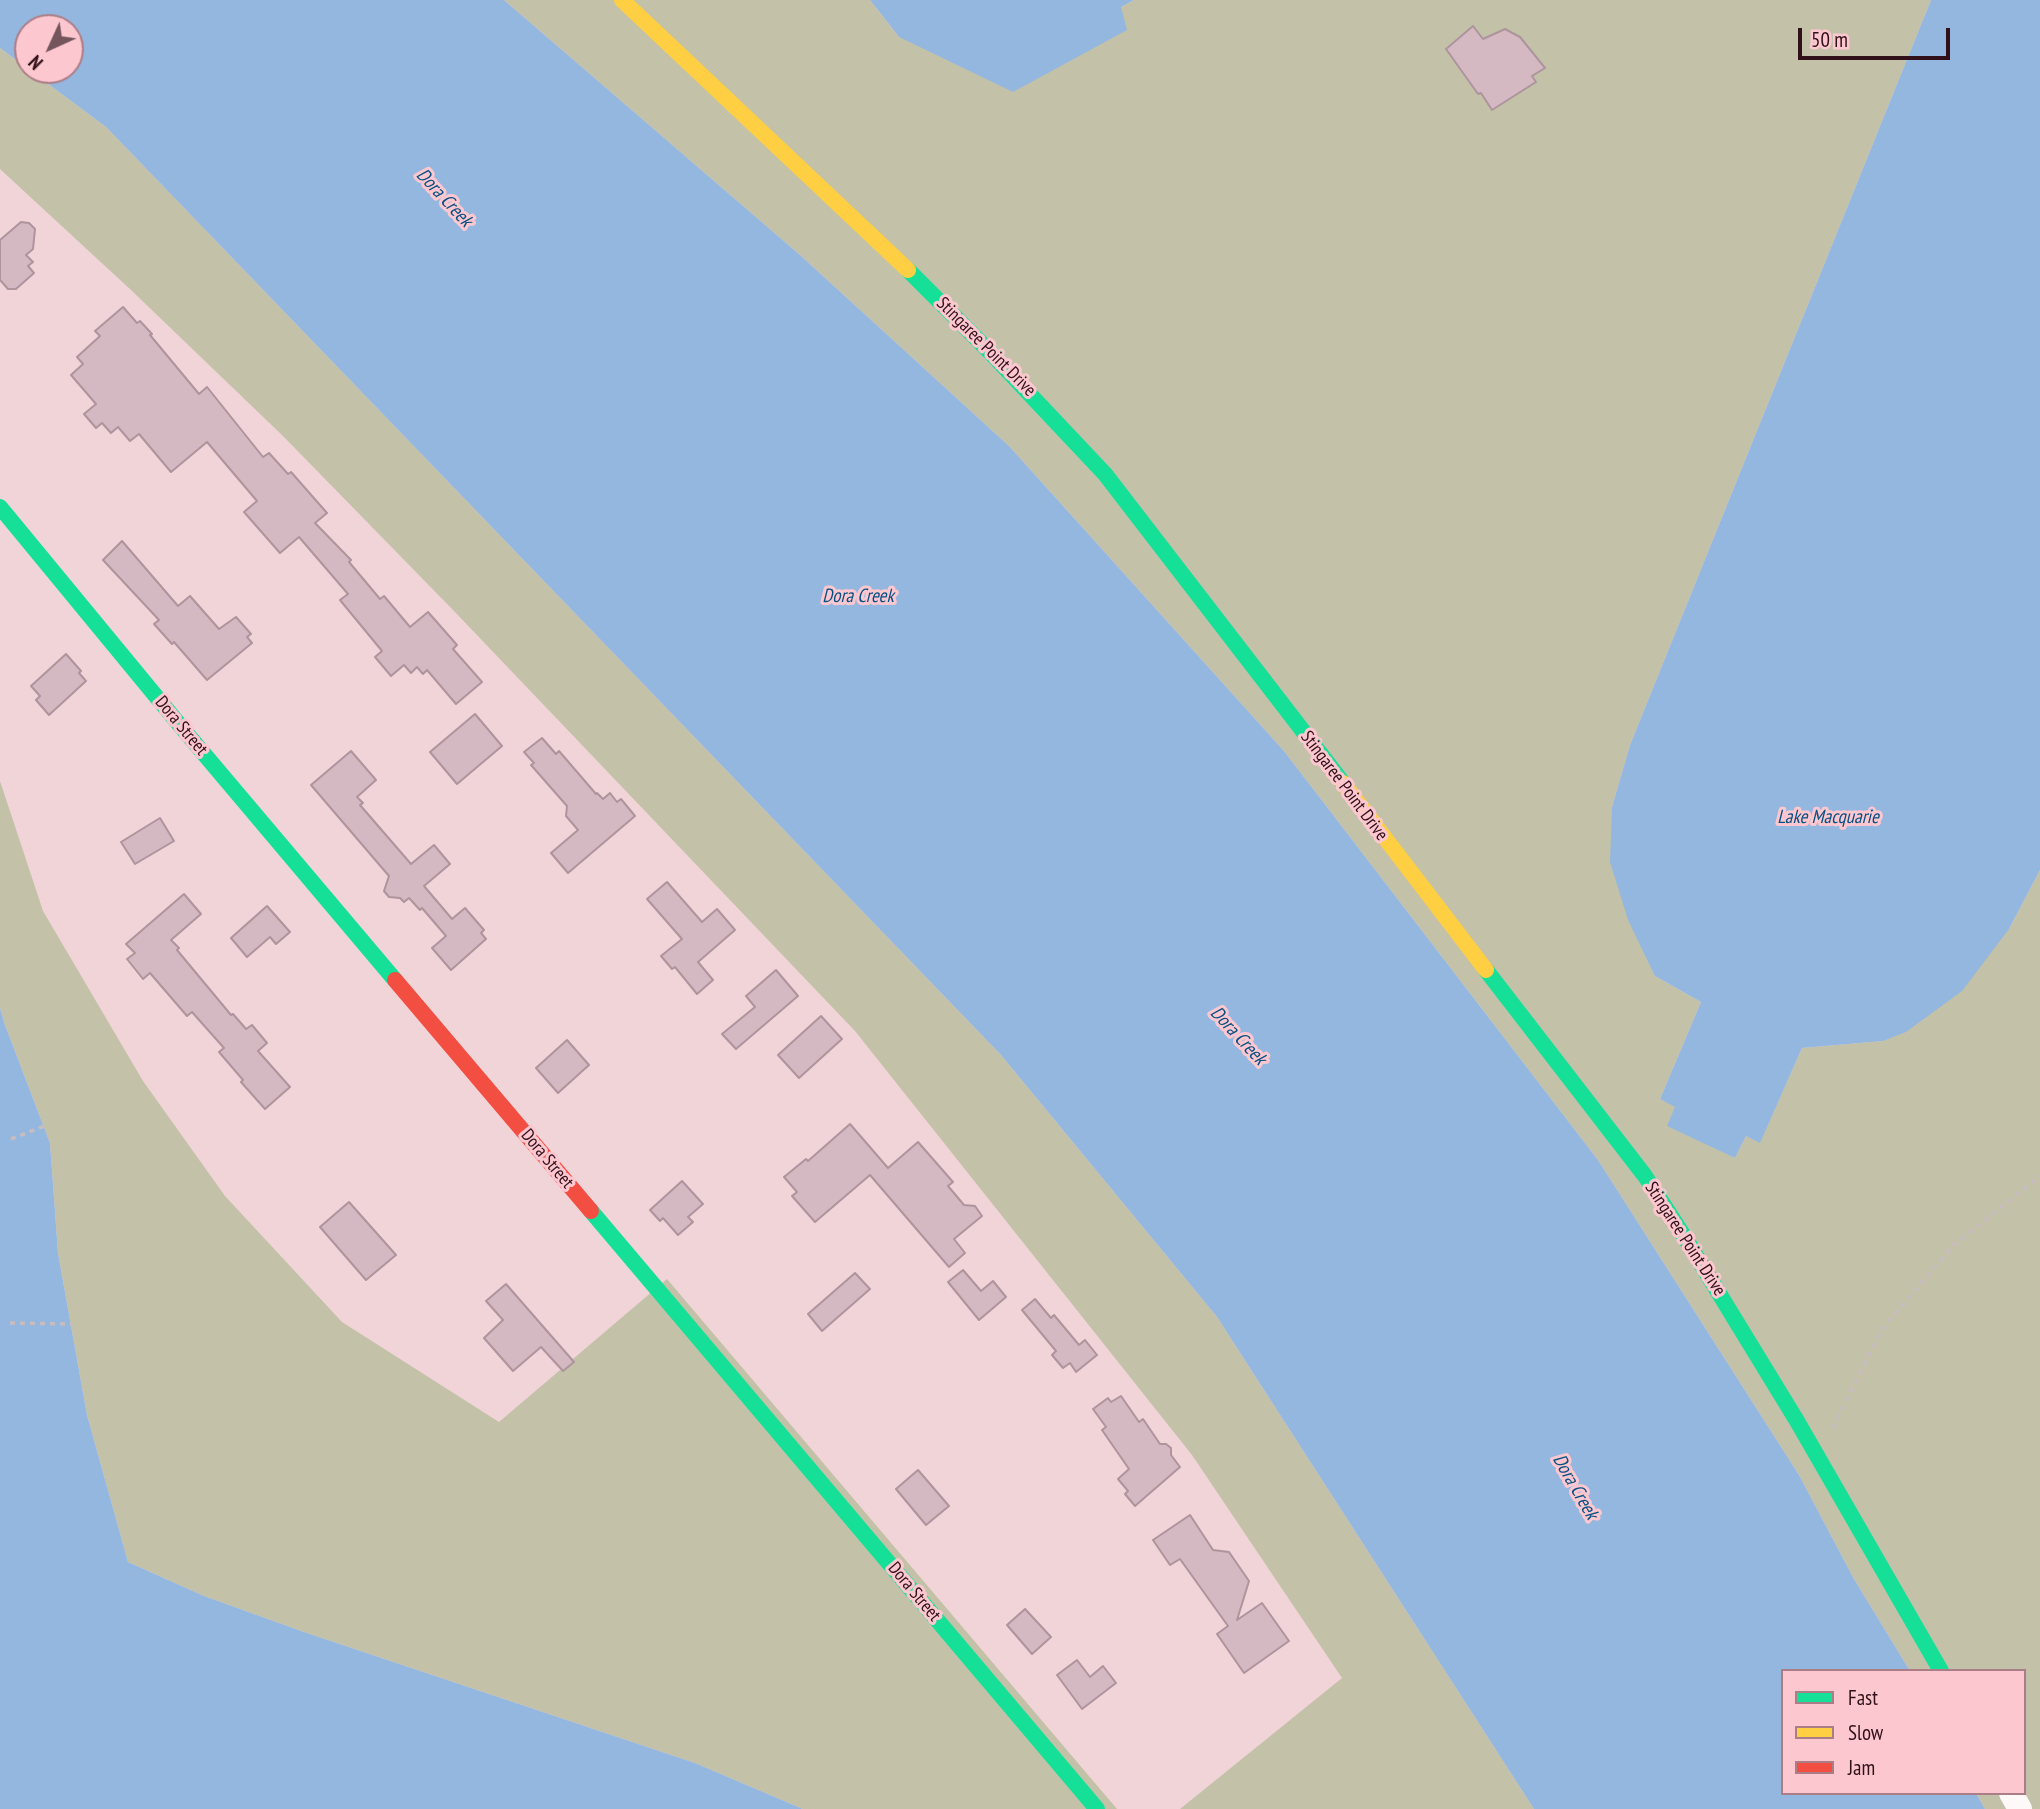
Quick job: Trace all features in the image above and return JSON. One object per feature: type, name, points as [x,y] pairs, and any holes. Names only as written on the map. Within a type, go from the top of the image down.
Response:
[{"type":"street","name":"Stingaree Point Drive","points":[[622,0],[951,310],[1105,474],[1645,1176],[1696,1254],[1940,1669]]},
{"type":"street","name":"Dora Street","points":[[0,507],[183,729],[1097,1809]]},
{"type":"path","points":[[11,1139],[44,1126]]},
{"type":"path","points":[[1818,1458],[1882,1329],[1954,1245],[2040,1175]]},
{"type":"path","points":[[10,1324],[71,1324]]},
{"type":"green space","points":[[504,0],[870,0],[899,37],[1121,7],[1134,0],[1931,0],[1630,745],[1612,807],[1655,976],[1701,1002],[1660,1099],[1675,1106],[1705,1142],[1735,1158],[1746,1136],[1760,1142],[1802,1048],[1883,1041],[2009,929],[2040,870],[2040,1809],[1985,1809],[1977,1795],[2026,1795],[2026,1669],[1909,1669],[1854,1579],[1799,1475],[1598,1160],[1284,751],[1009,446],[800,255]]},
{"type":"green space","points":[[0,48],[14,58],[14,84],[48,84],[106,127],[1001,1055],[1217,1317],[1534,1809],[1180,1809],[1342,1678],[1192,1455],[855,1031],[283,436],[0,169]]},
{"type":"green space","points":[[0,781],[43,911],[143,1081],[225,1196],[342,1322],[499,1422],[667,1279],[1117,1809],[803,1809],[695,1763],[304,1632],[204,1596],[128,1562],[87,1415],[58,1253],[50,1143],[0,1008]]},
{"type":"water","name":"Dora Creek","points":[[0,0],[504,0],[800,255],[1009,446],[1284,751],[1598,1160],[1799,1475],[1854,1579],[1909,1669],[1781,1669],[1781,1795],[1977,1795],[1985,1809],[1534,1809],[1217,1317],[1001,1055],[106,127],[49,84],[84,84],[84,14],[14,14],[14,58],[0,48]]},
{"type":"water","points":[[870,0],[1134,0],[1121,7],[1127,30],[1013,92],[899,37]]},
{"type":"water","name":"Lake Macquarie","points":[[1931,0],[2040,0],[2040,870],[2009,929],[1962,991],[1906,1032],[1883,1041],[1802,1048],[1760,1143],[1746,1136],[1735,1158],[1667,1126],[1675,1107],[1660,1099],[1701,1002],[1655,976],[1628,920],[1610,862],[1612,807],[1630,745]]},
{"type":"water","points":[[0,1008],[50,1143],[58,1253],[87,1415],[128,1562],[204,1596],[304,1632],[695,1763],[803,1809],[0,1809]]},
{"type":"building","points":[[1473,26],[1483,39],[1505,29],[1520,37],[1545,68],[1532,76],[1536,82],[1492,110],[1446,49]]},
{"type":"building","points":[[21,222],[29,223],[35,229],[33,249],[26,255],[33,262],[28,266],[34,273],[16,289],[8,289],[0,280],[0,240]]},
{"type":"building","points":[[123,307],[137,323],[140,321],[152,334],[150,335],[199,394],[207,387],[263,457],[269,453],[288,474],[291,472],[327,513],[315,523],[351,560],[349,562],[380,599],[384,596],[410,627],[428,612],[457,645],[453,649],[482,682],[456,704],[427,670],[423,674],[417,667],[411,673],[404,665],[391,676],[375,657],[382,651],[340,600],[348,594],[299,537],[280,553],[244,512],[257,501],[207,442],[171,472],[139,434],[130,441],[118,427],[111,433],[102,423],[96,428],[84,414],[96,404],[71,375],[83,364],[77,357],[100,336],[95,331]]},
{"type":"building","points":[[122,541],[178,606],[190,596],[219,629],[236,617],[251,634],[247,637],[252,643],[207,680],[174,642],[172,644],[154,624],[159,620],[103,560]]},
{"type":"building","points":[[66,654],[86,681],[49,715],[36,700],[40,696],[31,686]]},
{"type":"building","points":[[475,714],[502,746],[457,784],[430,752]]},
{"type":"building","points":[[542,738],[556,754],[559,751],[596,794],[603,799],[610,793],[617,802],[621,799],[635,816],[568,873],[551,853],[578,830],[566,816],[567,806],[531,765],[534,763],[524,752]]},
{"type":"building","points":[[351,751],[376,780],[357,797],[363,803],[360,805],[411,864],[434,845],[450,864],[424,886],[452,919],[465,908],[484,930],[481,933],[486,939],[451,970],[432,948],[446,936],[422,908],[420,910],[409,898],[404,902],[400,898],[389,897],[384,891],[389,876],[311,785]]},
{"type":"building","points":[[160,818],[174,841],[135,864],[121,842]]},
{"type":"building","points":[[667,882],[702,922],[717,909],[735,930],[698,962],[713,980],[697,994],[675,967],[672,969],[661,956],[682,939],[647,899]]},
{"type":"building","points":[[184,894],[201,914],[171,940],[231,1015],[246,1029],[252,1025],[267,1043],[258,1051],[290,1087],[265,1109],[219,1052],[224,1048],[192,1012],[187,1016],[150,973],[143,979],[127,959],[135,953],[126,944]]},
{"type":"building","points":[[267,906],[290,932],[276,944],[270,937],[247,957],[231,938]]},
{"type":"building","points":[[776,970],[798,996],[736,1049],[722,1034],[755,1007],[746,996]]},
{"type":"building","points":[[821,1016],[842,1039],[799,1078],[778,1055]]},
{"type":"building","points":[[567,1040],[589,1065],[558,1093],[536,1068]]},
{"type":"building","points":[[850,1124],[888,1168],[918,1142],[953,1182],[948,1186],[964,1205],[975,1206],[982,1216],[954,1239],[965,1253],[949,1267],[870,1175],[815,1222],[792,1196],[797,1192],[784,1177],[806,1159],[808,1161]]},
{"type":"building","points":[[682,1181],[703,1204],[688,1217],[693,1222],[678,1235],[663,1218],[660,1221],[650,1210]]},
{"type":"building","points":[[349,1202],[396,1255],[366,1280],[320,1227]]},
{"type":"building","points":[[963,1270],[981,1291],[993,1281],[1006,1297],[979,1320],[948,1282]]},
{"type":"building","points":[[855,1273],[870,1289],[822,1331],[808,1314]]},
{"type":"building","points":[[506,1284],[574,1362],[563,1371],[541,1347],[513,1371],[484,1338],[503,1320],[486,1301]]},
{"type":"building","points":[[1035,1299],[1051,1318],[1054,1315],[1079,1345],[1085,1340],[1097,1355],[1076,1372],[1070,1363],[1063,1368],[1052,1355],[1056,1351],[1022,1310]]},
{"type":"building","points":[[1121,1396],[1139,1422],[1143,1419],[1160,1444],[1171,1448],[1171,1455],[1180,1467],[1135,1506],[1118,1479],[1129,1469],[1102,1430],[1106,1427],[1093,1409],[1108,1398],[1111,1402]]},
{"type":"building","points":[[918,1470],[949,1506],[926,1525],[896,1489]]},
{"type":"building","points":[[1190,1515],[1213,1550],[1229,1552],[1249,1581],[1237,1620],[1262,1603],[1289,1641],[1244,1673],[1217,1634],[1228,1626],[1180,1559],[1170,1565],[1153,1540]]},
{"type":"building","points":[[1025,1609],[1051,1637],[1032,1654],[1007,1625]]},
{"type":"building","points":[[1077,1660],[1090,1677],[1103,1666],[1116,1683],[1082,1709],[1057,1675]]},
{"type":"traffic: fast","points":[[908,270],[1105,474],[1343,783]]},
{"type":"traffic: fast","points":[[0,507],[395,980]]},
{"type":"traffic: fast","points":[[1486,970],[1645,1176],[1684,1236],[1797,1421],[1940,1669]]},
{"type":"traffic: fast","points":[[591,1211],[1097,1809]]},
{"type":"traffic: slow","points":[[622,0],[908,270]]},
{"type":"traffic: slow","points":[[1343,783],[1486,970]]},
{"type":"traffic: jam","points":[[395,980],[591,1211]]}]
